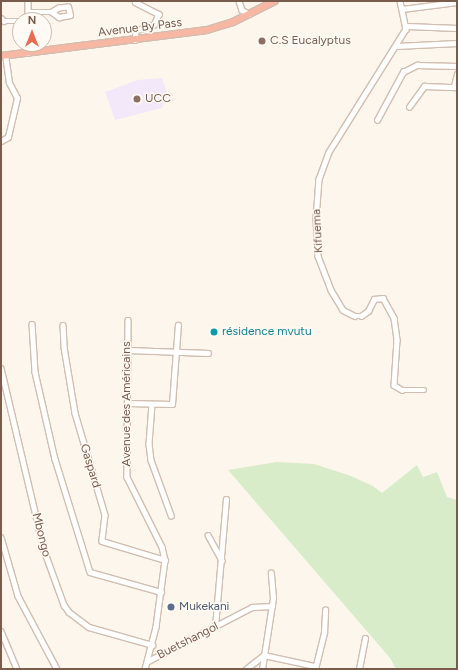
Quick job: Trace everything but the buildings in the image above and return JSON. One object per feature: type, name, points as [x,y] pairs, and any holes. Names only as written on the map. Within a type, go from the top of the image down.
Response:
[{"type":"highway","name":"Avenue By Pass","points":[[52,49],[208,30],[273,2]]},
{"type":"highway","name":"Avenue By Pass","points":[[3,56],[28,52]]},
{"type":"street","points":[[28,1],[28,12]]},
{"type":"street","points":[[240,1],[242,10],[248,14]]},
{"type":"street","points":[[400,1],[407,26],[457,28]]},
{"type":"street","points":[[135,2],[159,14],[154,25],[136,31],[135,40]]},
{"type":"street","points":[[402,9],[457,2]]},
{"type":"street","name":"Kifuema","points":[[407,26],[329,152],[319,179],[316,219],[318,256],[330,290],[343,310],[355,316],[361,316],[368,311],[374,299],[383,298],[394,318],[397,340],[394,385],[406,391],[424,390]]},
{"type":"street","points":[[396,46],[457,43]]},
{"type":"street","points":[[1,141],[8,137],[17,98],[9,83],[3,56]]},
{"type":"street","points":[[377,120],[403,72],[417,65],[457,66]]},
{"type":"street","points":[[409,107],[424,86],[456,86],[457,74]]},
{"type":"street","name":"Avenue des Américains","points":[[128,320],[127,477],[162,547],[165,560],[152,646],[145,669]]},
{"type":"street","points":[[32,324],[35,372],[55,459],[90,572],[161,592]]},
{"type":"street","name":"Gaspard","points":[[63,325],[64,347],[75,412],[105,515],[102,541],[165,560]]},
{"type":"street","points":[[128,403],[169,404],[173,401],[178,325]]},
{"type":"street","points":[[128,350],[208,353]]},
{"type":"street","name":"Mbongo","points":[[1,368],[44,550],[64,605],[69,612],[89,628],[152,646]]},
{"type":"street","points":[[152,404],[149,444],[151,460],[171,515]]},
{"type":"street","points":[[217,626],[216,618],[226,499]]},
{"type":"street","points":[[208,534],[222,560]]},
{"type":"street","points":[[1,537],[18,596],[57,669]]},
{"type":"street","points":[[262,669],[272,606],[271,573]]},
{"type":"street","name":"Buetshangol","points":[[148,661],[256,606],[272,606]]},
{"type":"street","points":[[264,655],[315,667],[324,632],[325,610]]},
{"type":"street","points":[[1,631],[17,669]]},
{"type":"street","points":[[359,669],[365,639]]},
{"type":"street","points":[[246,669],[264,655]]},
{"type":"shaded area","name":"UCC","points":[[162,78],[168,95],[162,108],[115,120],[105,92],[138,80]]},
{"type":"green space","points":[[277,462],[314,464],[351,476],[373,486],[382,493],[417,465],[423,477],[437,472],[447,497],[457,500],[457,669],[396,669],[390,658],[228,470]]},
{"type":"place","name":"C.S Eucalyptus","points":[[262,41]]},
{"type":"place","name":"UCC","points":[[137,99]]},
{"type":"place","name":"résidence mvutu","points":[[214,332]]},
{"type":"place","name":"Mukekani","points":[[171,607]]}]
